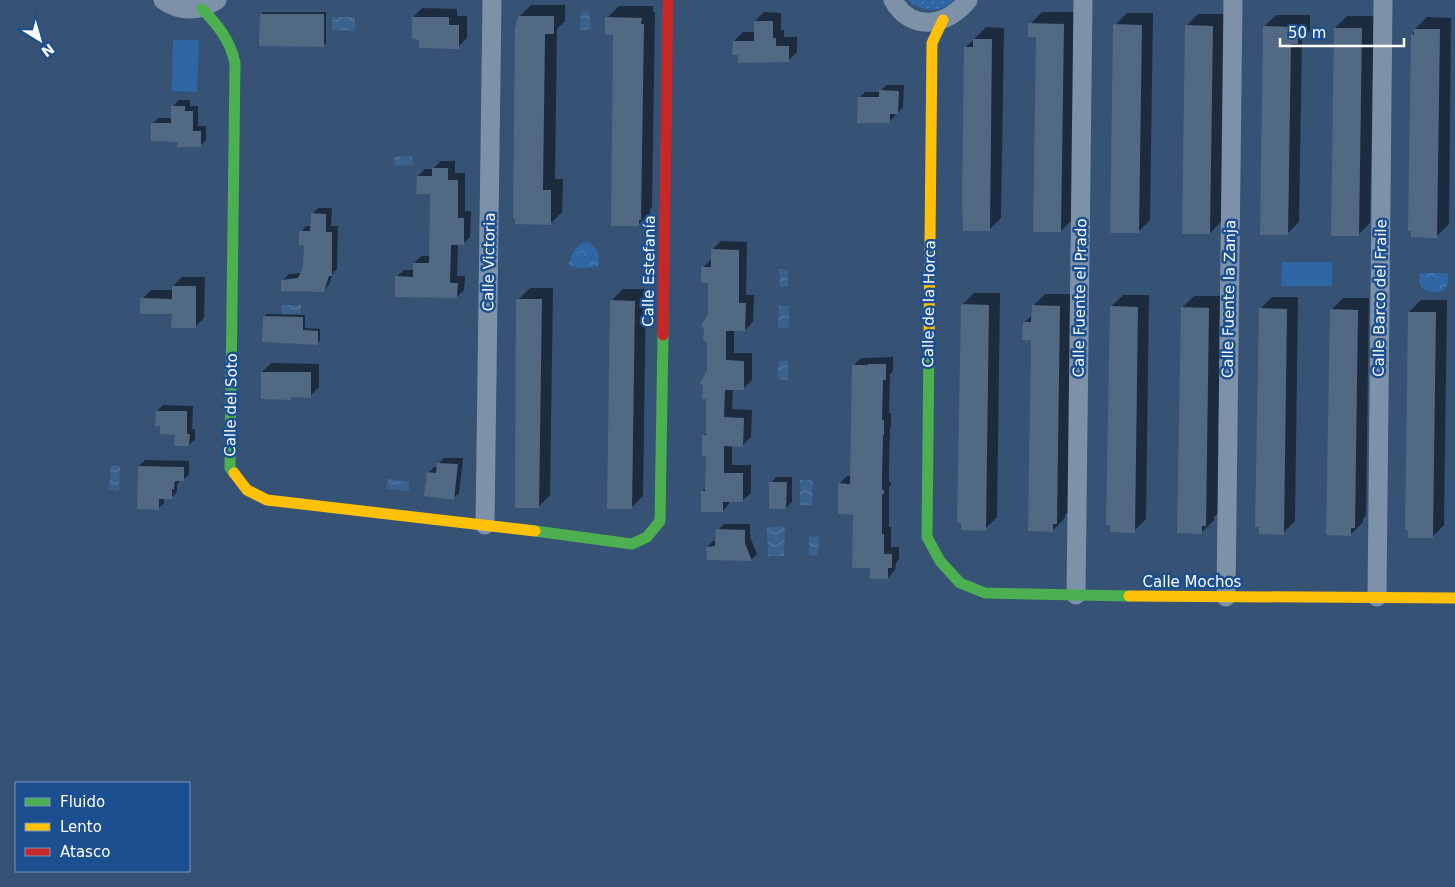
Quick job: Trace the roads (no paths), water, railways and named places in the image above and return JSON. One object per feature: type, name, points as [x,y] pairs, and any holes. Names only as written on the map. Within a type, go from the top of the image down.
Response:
[{"type":"street","points":[[163,0],[170,5],[190,10],[212,3]]},
{"type":"street","name":"Calle Victoria","points":[[485,525],[492,0]]},
{"type":"street","name":"Calle Estefanía","points":[[647,538],[660,521],[668,0]]},
{"type":"street","points":[[893,0],[902,11],[911,18],[921,22],[943,20],[960,10],[968,0]]},
{"type":"street","name":"Calle Fuente el Prado","points":[[1076,595],[1083,0]]},
{"type":"street","name":"Calle Fuente la Zanja","points":[[1226,597],[1233,0]]},
{"type":"street","name":"Calle Barco del Fraile","points":[[1377,597],[1383,0]]},
{"type":"street","name":"Calle del Soto","points":[[212,3],[232,47],[235,63],[230,468],[247,490],[267,500],[632,544],[647,538]]},
{"type":"street","name":"Calle de la Horca","points":[[940,561],[927,537],[932,43],[943,20]]},
{"type":"street","name":"Calle de la Horca","points":[[921,22],[932,43]]},
{"type":"street","name":"Calle Mochos","points":[[940,561],[960,583],[985,593],[1455,598]]},
{"type":"water","points":[[581,10],[589,11],[591,29],[580,30]]},
{"type":"water","points":[[332,17],[355,17],[355,31],[332,30]]},
{"type":"water","points":[[412,156],[413,165],[395,166],[394,157]]},
{"type":"water","points":[[779,269],[788,269],[788,287],[780,287]]},
{"type":"water","points":[[282,305],[301,305],[301,314],[282,314]]},
{"type":"water","points":[[779,306],[789,306],[789,328],[778,328]]},
{"type":"water","points":[[779,360],[788,361],[788,380],[777,379]]},
{"type":"water","points":[[111,465],[120,466],[119,491],[109,490]]},
{"type":"water","points":[[388,479],[409,482],[409,491],[386,489]]},
{"type":"water","points":[[800,480],[813,480],[812,505],[800,505]]},
{"type":"water","points":[[785,526],[784,556],[768,556],[767,527]]},
{"type":"water","points":[[809,536],[819,537],[818,556],[809,555]]}]
